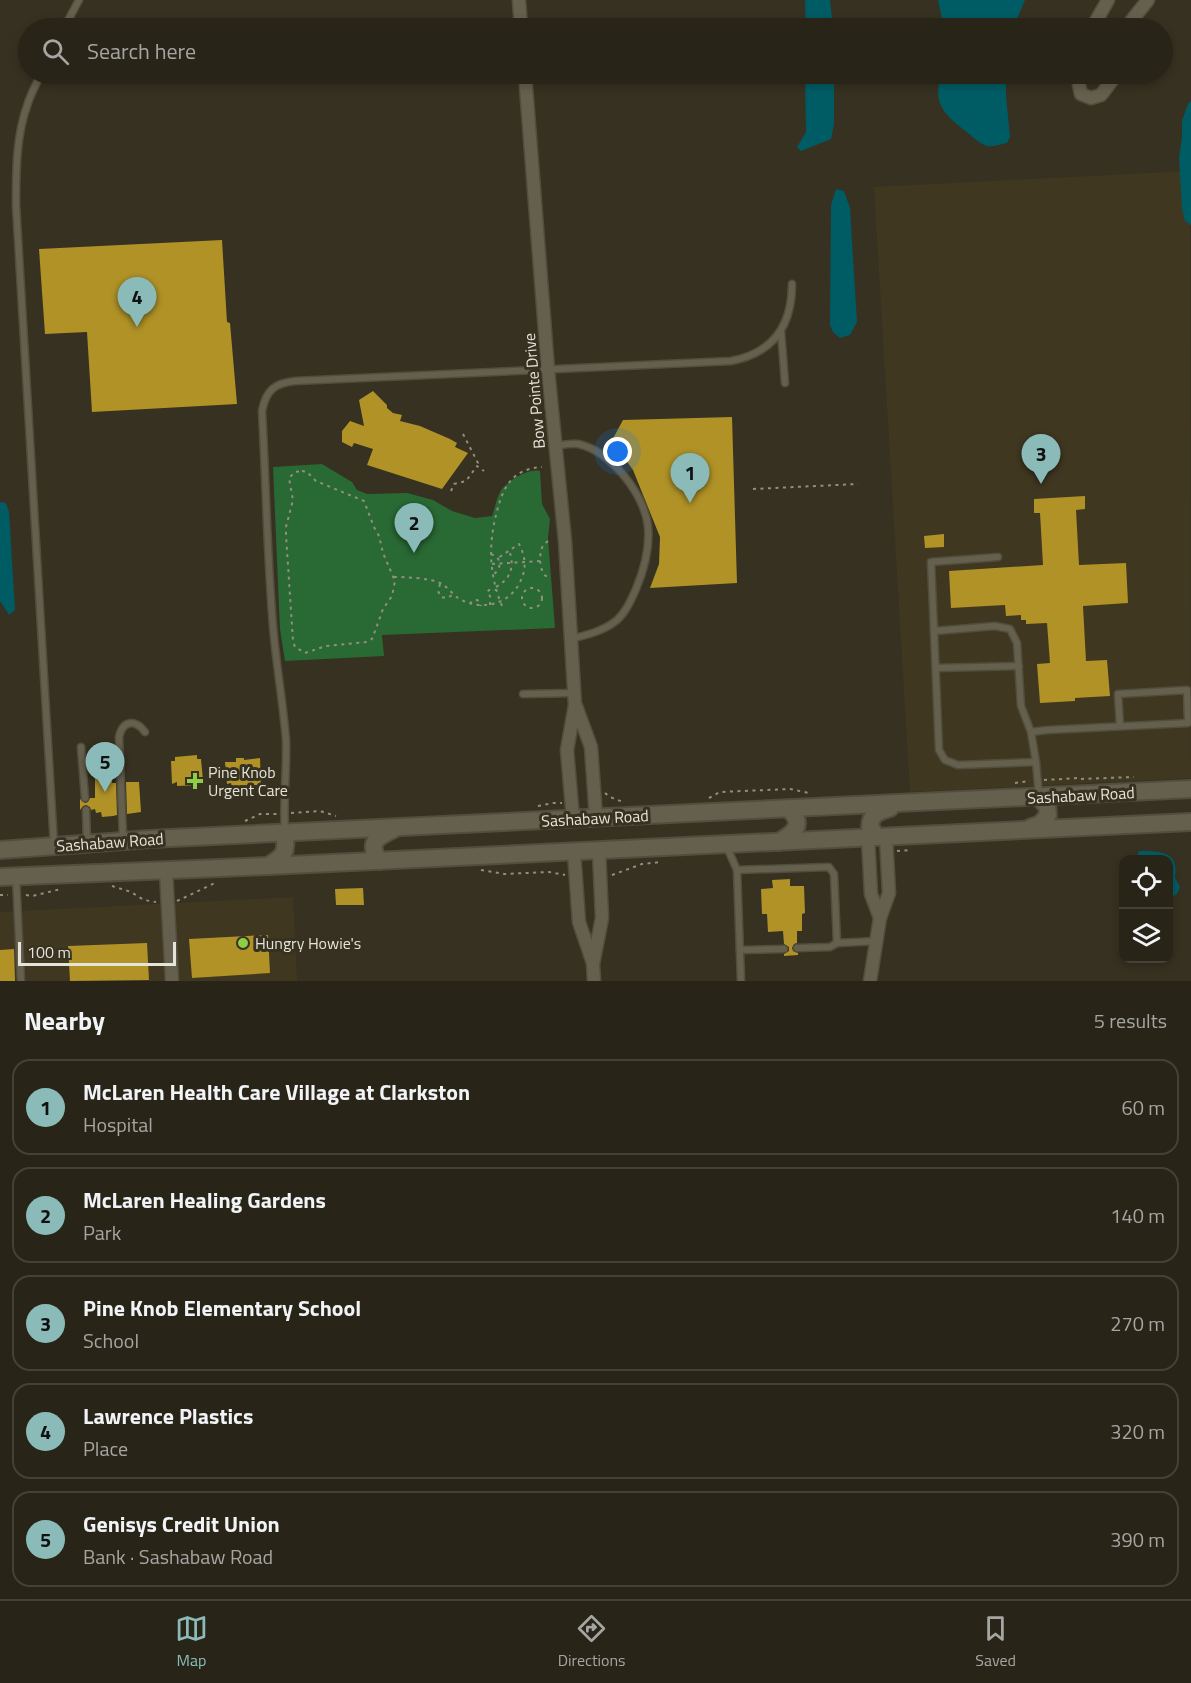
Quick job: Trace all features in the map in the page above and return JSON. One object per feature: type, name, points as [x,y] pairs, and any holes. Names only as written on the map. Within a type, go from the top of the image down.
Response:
[{"type":"main road","name":"Sashabaw Road","points":[[0,850],[123,840],[1191,789]]},
{"type":"main road","points":[[1024,831],[1041,824],[1047,818],[1049,811],[1039,797]]},
{"type":"main road","points":[[877,838],[870,827],[870,821],[874,815],[902,804]]},
{"type":"main road","points":[[779,842],[791,835],[796,828],[797,820],[789,809]]},
{"type":"main road","name":"Sashabaw Road","points":[[8,877],[1191,822]]},
{"type":"main road","points":[[379,861],[374,851],[375,841],[381,835],[397,827]]},
{"type":"main road","points":[[268,866],[285,853],[285,833]]},
{"type":"main road","points":[[8,877],[9,863],[19,848]]},
{"type":"street","points":[[519,0],[520,18]]},
{"type":"street","points":[[1098,18],[1108,0]]},
{"type":"street","points":[[1134,18],[1148,0]]},
{"type":"street","name":"Bow Pointe Drive","points":[[526,84],[548,370],[565,541],[575,699],[591,747],[596,818]]},
{"type":"street","points":[[1079,84],[1081,94],[1090,98],[1101,95],[1109,84]]},
{"type":"street","name":"Bow Pointe Drive","points":[[573,819],[567,750],[575,699]]},
{"type":"street","points":[[877,838],[871,894],[880,918]]},
{"type":"street","points":[[870,981],[880,918],[889,893],[877,838]]},
{"type":"street","points":[[594,981],[593,964],[602,918],[599,851]]},
{"type":"street","points":[[574,852],[579,922],[593,964]]},
{"type":"street","points":[[166,871],[172,981]]},
{"type":"lane","points":[[69,18],[79,0]]},
{"type":"lane","points":[[37,84],[28,104],[21,132],[16,166],[16,205],[54,845]]},
{"type":"lane","points":[[285,833],[287,762],[281,683],[273,626],[262,411],[269,392],[276,386],[295,381],[731,361],[747,358],[764,348],[781,331],[791,309],[792,284]]},
{"type":"lane","points":[[781,331],[785,383]]},
{"type":"lane","points":[[555,446],[576,443],[609,461],[633,487],[648,527],[646,564],[633,597],[624,612],[607,627],[570,639]]},
{"type":"lane","points":[[998,557],[931,562],[939,750],[945,760],[958,765],[1036,762]]},
{"type":"lane","points":[[934,631],[995,626],[1010,629],[1017,643],[1021,706],[1031,732],[1039,797]]},
{"type":"lane","points":[[936,668],[1019,666]]},
{"type":"lane","points":[[1031,732],[1188,723],[1187,690],[1118,694],[1120,726]]},
{"type":"lane","points":[[523,694],[575,699]]},
{"type":"lane","points":[[123,840],[118,737],[121,729],[128,723],[140,725],[145,732]]},
{"type":"lane","points":[[81,747],[85,798]]},
{"type":"lane","points":[[86,810],[87,843]]},
{"type":"lane","points":[[726,845],[737,870],[741,981]]},
{"type":"lane","points":[[737,870],[829,867],[834,874],[837,943]]},
{"type":"lane","points":[[8,877],[21,981]]},
{"type":"lane","points":[[798,948],[830,947],[837,943],[877,941]]},
{"type":"lane","points":[[740,950],[784,949]]},
{"type":"path","points":[[451,491],[454,484],[466,481],[478,463],[463,434]]},
{"type":"path","points":[[477,466],[484,471]]},
{"type":"path","points":[[502,606],[491,564],[491,536],[504,490],[510,481],[523,471],[542,467]]},
{"type":"path","points":[[295,472],[307,472],[316,481],[364,501],[394,577],[392,596],[383,609],[372,639],[356,644],[326,646],[305,653],[295,647],[286,536],[293,500],[290,476],[295,472]]},
{"type":"path","points":[[753,489],[858,484]]},
{"type":"path","points":[[548,541],[543,545],[540,561],[544,575],[551,578]]},
{"type":"path","points":[[394,577],[440,583],[470,604],[490,605],[511,594],[518,586],[525,571],[525,562],[519,544],[498,558]]},
{"type":"path","points":[[490,605],[487,592],[507,579],[513,563],[508,550]]},
{"type":"path","points":[[491,554],[498,558],[500,564],[498,571],[493,575]]},
{"type":"path","points":[[491,564],[540,561]]},
{"type":"path","points":[[440,583],[438,591],[441,597],[447,598],[454,594]]},
{"type":"path","points":[[518,586],[525,591]]},
{"type":"path","points":[[533,588],[539,591],[541,600],[538,606],[532,608],[524,604],[522,597],[525,591],[533,588]]},
{"type":"path","points":[[470,604],[477,600],[481,606]]},
{"type":"path","points":[[238,824],[260,814],[284,814]]},
{"type":"shaded area","points":[[1190,171],[1191,778],[910,792],[874,187]]},
{"type":"shaded area","points":[[293,897],[297,981],[0,981],[0,912]]},
{"type":"green space","points":[[322,464],[352,482],[357,490],[367,494],[407,493],[433,500],[452,511],[475,518],[492,516],[500,492],[509,482],[525,473],[540,471],[542,504],[550,519],[548,538],[555,628],[382,635],[384,656],[285,661],[280,629],[273,467]]},
{"type":"water","points":[[805,0],[830,0],[832,18],[806,18]]},
{"type":"water","points":[[938,0],[1025,0],[1017,18],[942,18]]},
{"type":"water","points":[[805,84],[834,84],[834,124],[831,139],[801,151],[797,147],[806,132]]},
{"type":"water","points":[[1006,84],[1010,137],[1007,143],[988,146],[960,127],[942,108],[938,94],[939,85]]},
{"type":"water","points":[[1191,101],[1191,225],[1185,221],[1182,209],[1179,157],[1182,121]]},
{"type":"water","points":[[836,189],[844,191],[850,208],[857,322],[850,335],[840,338],[833,332],[830,325],[831,205]]},
{"type":"water","points":[[0,502],[6,503],[9,512],[15,610],[9,615],[0,601]]},
{"type":"water","points":[[1139,851],[1154,851],[1168,855],[1138,855]]},
{"type":"water","points":[[1173,861],[1176,869],[1175,878],[1180,887],[1177,894],[1173,896]]},
{"type":"building","points":[[222,240],[227,322],[230,323],[237,404],[92,412],[87,332],[45,334],[39,249]]},
{"type":"building","points":[[373,391],[393,413],[402,415],[400,421],[420,426],[450,439],[457,443],[455,447],[468,453],[442,489],[367,465],[373,449],[354,443],[352,447],[342,442],[342,431],[350,421],[364,426],[359,400]]},
{"type":"building","points":[[732,417],[737,583],[650,588],[659,564],[660,537],[633,470],[610,444],[623,420]]},
{"type":"building","points":[[1085,496],[1085,509],[1076,510],[1079,565],[1126,563],[1128,603],[1083,606],[1086,661],[1107,660],[1110,696],[1040,703],[1037,664],[1050,663],[1047,623],[1026,624],[1026,620],[1021,620],[1021,615],[1006,616],[1005,605],[951,608],[949,571],[1043,565],[1040,513],[1034,513],[1034,499]]},
{"type":"building","points":[[944,534],[944,547],[925,548],[924,536]]},
{"type":"building","points":[[197,755],[197,759],[201,759],[203,780],[199,780],[199,785],[177,786],[177,782],[172,784],[171,761],[175,761],[175,757]]},
{"type":"building","points":[[236,758],[244,758],[244,760],[260,758],[261,785],[241,786],[241,788],[232,787],[231,783],[227,784],[225,762],[236,762]]},
{"type":"building","points":[[101,771],[111,771],[112,783],[116,783],[117,815],[102,817],[101,812],[96,813],[95,809],[91,810],[86,805],[80,810],[80,799],[85,803],[90,798],[95,798],[95,774],[101,774]]},
{"type":"building","points":[[126,782],[139,782],[141,812],[127,814]]},
{"type":"building","points":[[790,879],[790,886],[804,886],[805,913],[802,914],[802,931],[797,931],[797,943],[792,948],[798,955],[784,956],[789,951],[789,947],[784,944],[783,931],[768,932],[767,914],[762,914],[761,889],[773,888],[772,880]]},
{"type":"building","points":[[363,888],[364,905],[336,905],[335,889]]},
{"type":"building","points":[[268,935],[270,973],[192,978],[189,939]]},
{"type":"building","points":[[147,943],[149,980],[70,981],[68,946]]},
{"type":"building","points":[[14,949],[15,981],[0,981],[0,950]]},
{"type":"place","name":"Lawrence Plastics","points":[[137,327]]},
{"type":"place","name":"Pine Knob Elementary School","points":[[1041,484]]},
{"type":"place","name":"McLaren Health Care Village at Clarkston","points":[[690,503]]},
{"type":"place","name":"McLaren Healing Gardens","points":[[414,553]]},
{"type":"place","name":"Pine Knob Urgent Care","points":[[195,781]]},
{"type":"place","name":"Genisys Credit Union","points":[[105,792]]},
{"type":"place","name":"Hungry Howie's","points":[[243,943]]}]
